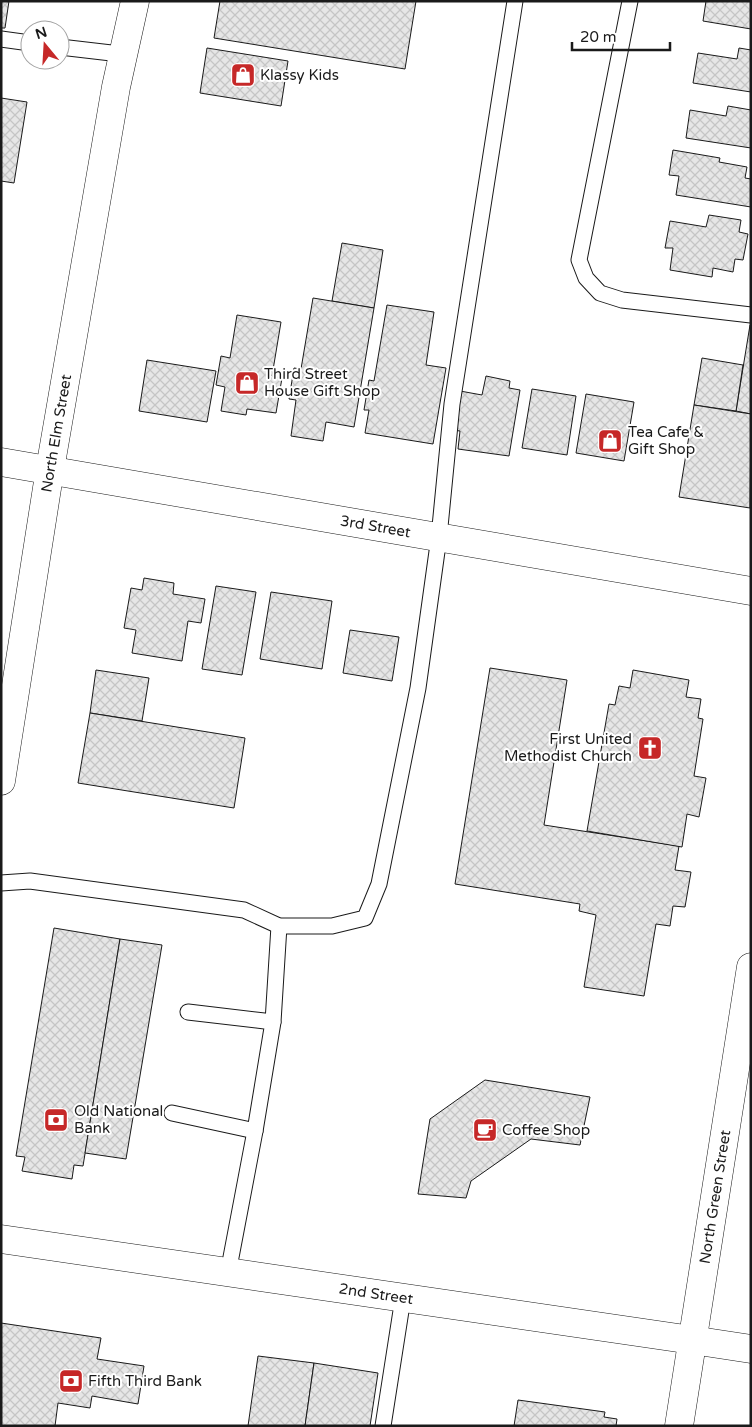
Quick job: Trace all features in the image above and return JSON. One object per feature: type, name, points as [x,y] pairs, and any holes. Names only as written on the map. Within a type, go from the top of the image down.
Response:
[{"type":"street","name":"North Elm Street","points":[[116,87],[126,1]]},
{"type":"street","name":"North Elm Street","points":[[1,781],[50,469],[116,87],[135,1]]},
{"type":"street","name":"3rd Street","points":[[1,462],[751,591]]},
{"type":"street","name":"North Green Street","points":[[679,1426],[692,1340],[743,1066],[751,967]]},
{"type":"street","name":"2nd Street","points":[[1,1239],[751,1350]]},
{"type":"lane","points":[[1,883],[30,881],[244,910],[279,926],[332,926],[365,918],[379,884],[418,688],[439,537],[452,404],[515,1]]},
{"type":"lane","points":[[630,1],[580,260],[586,278],[600,293],[622,300],[751,315]]},
{"type":"lane","points":[[1,39],[20,42]]},
{"type":"lane","points":[[70,48],[120,54]]},
{"type":"lane","points":[[228,1273],[273,1022],[279,926]]},
{"type":"lane","points":[[188,1012],[273,1022]]},
{"type":"lane","points":[[172,1113],[255,1130]]},
{"type":"lane","points":[[384,1426],[403,1298]]},
{"type":"building","points":[[1,1],[9,1],[5,28],[1,28]]},
{"type":"building","points":[[220,1],[416,1],[405,69],[214,38]]},
{"type":"building","points":[[706,1],[751,1],[751,29],[703,21]]},
{"type":"building","points":[[207,48],[288,61],[281,106],[200,93]]},
{"type":"building","points":[[739,48],[751,50],[751,92],[693,83],[698,53],[737,59]]},
{"type":"building","points":[[1,98],[27,102],[14,183],[1,181]]},
{"type":"building","points":[[728,106],[751,110],[751,148],[686,138],[690,110],[726,116]]},
{"type":"building","points":[[673,150],[720,158],[719,162],[747,167],[745,178],[751,179],[751,207],[676,195],[679,176],[669,175]]},
{"type":"building","points":[[709,215],[741,220],[739,232],[748,234],[743,260],[735,259],[733,272],[713,268],[712,277],[670,270],[673,248],[665,248],[670,221],[706,227]]},
{"type":"building","points":[[342,243],[383,250],[374,308],[332,301]]},
{"type":"building","points":[[313,298],[374,308],[354,427],[326,422],[323,441],[291,436],[296,400],[289,399],[294,368],[301,369]]},
{"type":"building","points":[[387,305],[434,312],[426,365],[446,368],[433,444],[365,433],[369,410],[364,410],[369,380],[374,381]]},
{"type":"building","points":[[237,315],[281,322],[272,376],[282,378],[276,413],[247,409],[246,415],[221,411],[225,387],[216,385],[221,356],[230,358]]},
{"type":"building","points":[[751,326],[751,414],[736,411]]},
{"type":"building","points":[[702,358],[743,365],[736,411],[694,405]]},
{"type":"building","points":[[147,360],[216,371],[207,422],[139,411]]},
{"type":"building","points":[[486,376],[510,381],[509,388],[520,390],[509,456],[458,449],[460,431],[453,430],[460,391],[482,395]]},
{"type":"building","points":[[532,389],[576,396],[567,455],[522,448]]},
{"type":"building","points":[[586,394],[634,402],[624,461],[576,453]]},
{"type":"building","points":[[694,405],[751,414],[750,508],[679,497]]},
{"type":"building","points":[[144,578],[174,583],[173,594],[205,599],[201,623],[188,621],[182,661],[132,653],[136,630],[124,628],[131,588],[142,590]]},
{"type":"building","points":[[216,586],[256,592],[242,675],[202,669]]},
{"type":"building","points":[[271,592],[332,601],[322,669],[260,659]]},
{"type":"building","points":[[350,630],[399,637],[392,681],[343,673]]},
{"type":"building","points":[[490,668],[567,680],[544,825],[679,846],[675,870],[691,872],[685,907],[673,906],[670,926],[656,924],[644,996],[584,987],[596,915],[579,911],[580,904],[455,884]]},
{"type":"building","points":[[96,670],[149,678],[142,721],[90,713]]},
{"type":"building","name":"First United Methodist Church","points":[[633,670],[689,680],[686,697],[701,699],[698,718],[703,719],[694,776],[706,778],[699,817],[687,814],[682,847],[587,831],[609,704],[615,705],[619,686],[630,688]]},
{"type":"building","points":[[90,713],[245,738],[234,808],[78,783]]},
{"type":"building","points":[[54,928],[120,939],[83,1166],[74,1165],[72,1179],[22,1171],[25,1157],[16,1156]]},
{"type":"building","points":[[120,939],[162,945],[126,1159],[85,1153]]},
{"type":"building","points":[[485,1080],[590,1097],[580,1145],[531,1139],[471,1181],[466,1198],[418,1194],[430,1119]]},
{"type":"building","name":"Fifth Third Bank","points":[[1,1323],[101,1338],[97,1359],[144,1366],[138,1404],[92,1396],[90,1408],[58,1403],[55,1426],[1,1426]]},
{"type":"building","points":[[258,1356],[314,1363],[305,1426],[248,1426]]},
{"type":"building","points":[[314,1363],[378,1373],[370,1426],[305,1426]]},
{"type":"building","points":[[518,1400],[605,1412],[604,1417],[617,1419],[616,1426],[514,1426]]},
{"type":"place","name":"Klassy Kids","points":[[243,75]]},
{"type":"place","name":"Third Street House Gift Shop","points":[[247,383]]},
{"type":"place","name":"Tea Cafe & Gift Shop","points":[[610,441]]},
{"type":"place","name":"First United Methodist Church","points":[[650,748]]},
{"type":"place","name":"Old National Bank","points":[[56,1120]]},
{"type":"place","name":"Coffee Shop","points":[[485,1130]]},
{"type":"place","name":"Fifth Third Bank","points":[[71,1381]]}]
